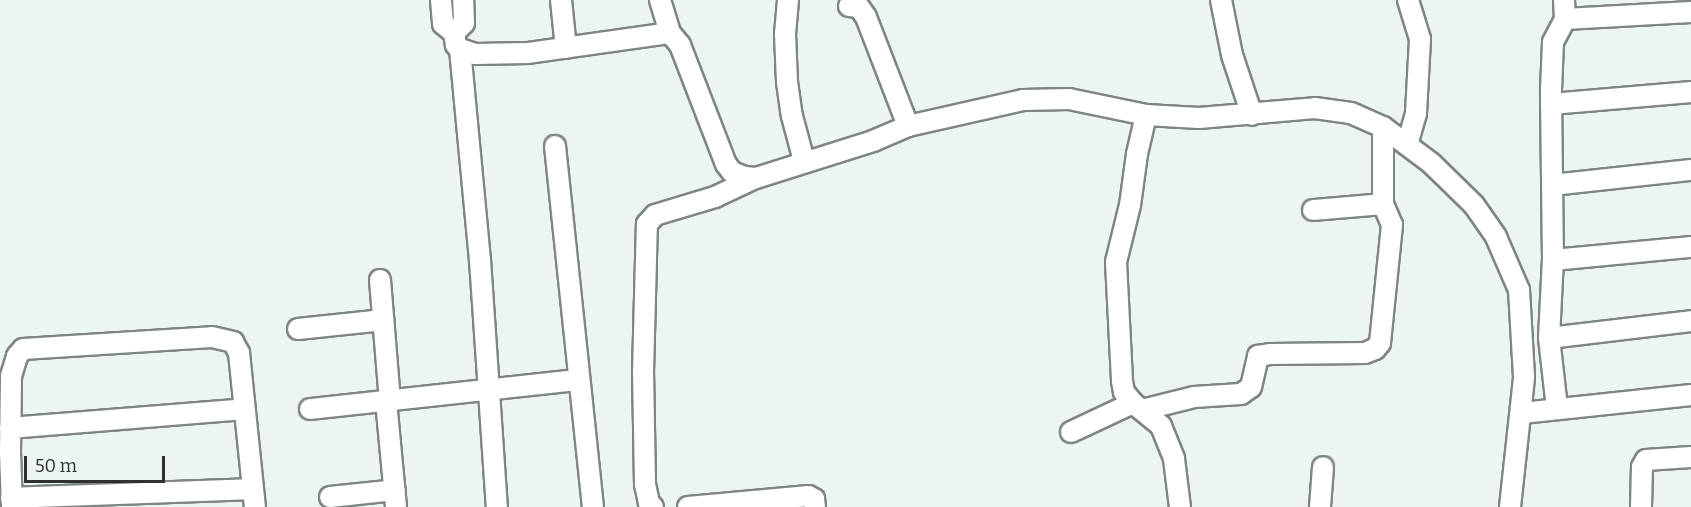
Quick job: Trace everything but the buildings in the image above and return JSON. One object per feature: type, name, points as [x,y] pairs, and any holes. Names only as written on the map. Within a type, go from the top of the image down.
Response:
[{"type":"street","points":[[441,0],[443,24],[457,41],[475,54],[566,48],[670,33]]},
{"type":"street","points":[[463,0],[464,23],[457,41],[480,260],[497,507]]},
{"type":"street","points":[[561,0],[566,48]]},
{"type":"street","points":[[660,0],[670,33],[680,45],[726,164],[737,175],[756,178]]},
{"type":"street","points":[[788,0],[785,34],[789,66],[787,82],[792,116],[804,161]]},
{"type":"street","points":[[1221,0],[1232,55],[1252,115]]},
{"type":"street","points":[[1407,145],[1416,113],[1420,39],[1408,0]]},
{"type":"street","points":[[849,6],[859,7],[866,17],[908,126]]},
{"type":"street","points":[[1557,408],[1549,338],[1553,260],[1551,104],[1553,42],[1564,10],[1637,8],[1691,12]]},
{"type":"street","points":[[1551,104],[1691,92]]},
{"type":"street","points":[[653,507],[647,497],[645,473],[643,374],[646,224],[655,215],[716,197],[756,178],[873,141],[908,126],[1002,103],[1044,99],[1069,99],[1146,115],[1199,118],[1315,108],[1351,113],[1383,127],[1431,163],[1474,205],[1503,251],[1519,290],[1524,378],[1510,507]]},
{"type":"street","points":[[1146,115],[1137,154],[1130,205],[1116,262],[1122,381],[1124,392],[1161,426],[1174,459],[1180,507]]},
{"type":"street","points":[[1071,432],[1138,406],[1194,397],[1241,394],[1251,387],[1258,356],[1365,353],[1375,350],[1380,343],[1392,225],[1383,204],[1383,127]]},
{"type":"street","points":[[555,146],[593,507]]},
{"type":"street","points":[[1552,185],[1691,170]]},
{"type":"street","points":[[1313,210],[1383,204]]},
{"type":"street","points":[[1553,260],[1691,247]]},
{"type":"street","points":[[330,496],[395,499],[380,280]]},
{"type":"street","points":[[298,329],[384,320]]},
{"type":"street","points":[[1549,338],[1691,321]]},
{"type":"street","points":[[225,339],[233,342],[239,353],[244,409],[253,498],[12,502],[10,428],[14,364],[17,356],[27,347],[225,339]]},
{"type":"street","points":[[310,409],[578,380]]},
{"type":"street","points":[[1521,413],[1691,395]]},
{"type":"street","points":[[10,428],[244,409]]},
{"type":"street","points":[[1641,507],[1642,467],[1646,460],[1691,457]]},
{"type":"street","points":[[1320,507],[1323,467]]},
{"type":"street","points":[[688,507],[808,496],[814,499],[815,507]]}]
